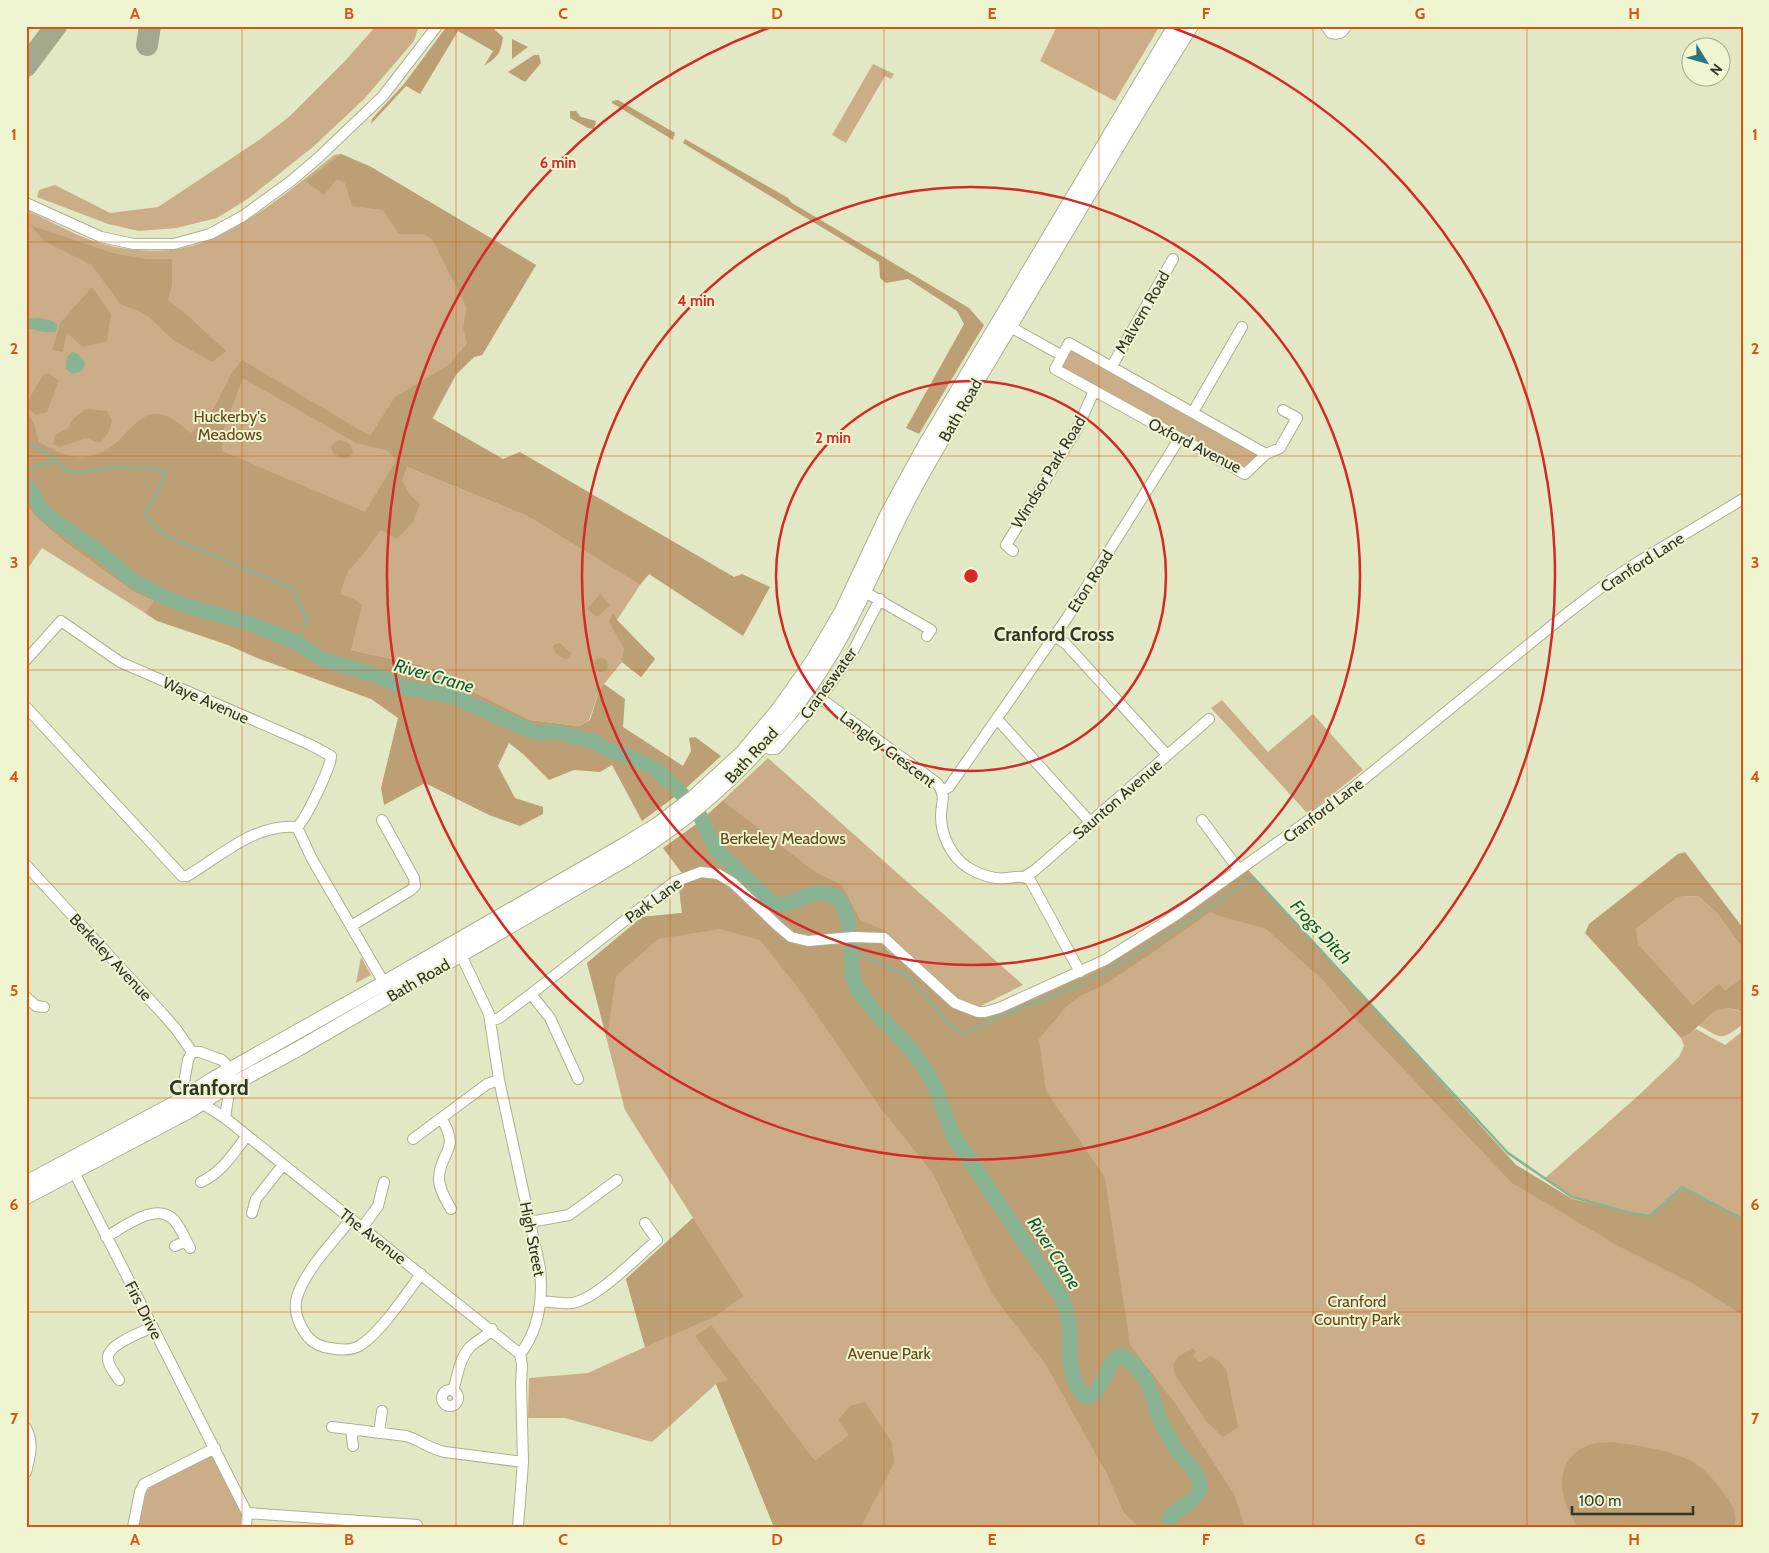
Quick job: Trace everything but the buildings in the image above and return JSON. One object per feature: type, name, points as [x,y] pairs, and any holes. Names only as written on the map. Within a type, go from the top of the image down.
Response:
[{"type":"highway","name":"Bath Road","points":[[1004,324],[1176,26]]},
{"type":"highway","name":"Bath Road","points":[[26,1197],[191,1110],[232,1084],[298,1050],[626,860],[745,764],[784,720],[817,675],[838,640],[888,513],[924,447],[1004,324],[1191,26]]},
{"type":"highway","name":"Bath Road","points":[[697,801],[742,753],[778,710],[859,589]]},
{"type":"highway","name":"Bath Road","points":[[28,1180],[179,1101],[230,1069],[630,842],[674,820]]},
{"type":"highway","points":[[384,983],[386,993],[384,1000]]},
{"type":"street","points":[[26,203],[101,237],[134,244],[174,244],[210,234],[243,216],[291,181],[318,158],[383,96],[437,26]]},
{"type":"street","points":[[1324,27],[1331,33],[1337,34],[1343,31],[1346,26]]},
{"type":"street","name":"Malvern Road","points":[[1112,366],[1173,259]]},
{"type":"street","points":[[1004,324],[1061,355]]},
{"type":"street","points":[[1193,412],[1242,327]]},
{"type":"street","name":"Oxford Avenue","points":[[1068,343],[1266,454],[1245,474],[1055,369],[1061,355],[1068,343]]},
{"type":"street","name":"Windsor Park Road","points":[[1013,551],[1006,545],[1078,428],[1094,390]]},
{"type":"street","points":[[1266,454],[1280,448],[1301,420],[1283,410]]},
{"type":"street","name":"Eton Road","points":[[943,790],[949,787],[1055,636],[1179,439]]},
{"type":"street","name":"Cranford Lane","points":[[884,938],[955,1003],[978,1012],[999,1008],[1105,960],[1154,930],[1348,792],[1565,615],[1611,580],[1743,499]]},
{"type":"street","points":[[859,589],[931,630]]},
{"type":"street","name":"Craneswater","points":[[762,745],[770,750],[776,750],[820,698],[851,655],[880,600]]},
{"type":"street","name":"Waye Avenue","points":[[26,660],[61,621],[120,662],[328,753],[331,756],[331,762],[303,821],[297,828]]},
{"type":"street","points":[[1055,636],[1066,644],[1167,755]]},
{"type":"street","name":"Langley Crescent","points":[[820,698],[937,783],[943,790],[941,817],[945,839],[959,860],[976,872],[992,877],[1024,877]]},
{"type":"street","points":[[26,707],[182,876],[187,876],[250,836],[287,826],[297,828],[312,859],[384,983]]},
{"type":"street","points":[[997,719],[1090,822]]},
{"type":"street","name":"Saunton Avenue","points":[[1024,877],[1034,871],[1209,719]]},
{"type":"street","points":[[351,926],[415,886],[414,878],[382,820]]},
{"type":"street","points":[[1202,820],[1239,870]]},
{"type":"street","name":"Berkeley Avenue","points":[[26,865],[162,1013],[192,1052]]},
{"type":"street","name":"Park Lane","points":[[490,1021],[499,1018],[531,994],[674,882],[683,877],[701,872],[718,874],[732,882],[779,927],[792,936],[808,941],[853,937],[884,938]]},
{"type":"street","points":[[1024,877],[1030,880],[1080,972]]},
{"type":"street","name":"High Street","points":[[461,955],[486,1007],[490,1021],[499,1080],[540,1268],[541,1301],[532,1336],[520,1354]]},
{"type":"street","points":[[531,994],[550,1018],[578,1078]]},
{"type":"street","points":[[26,997],[36,1006],[44,1008]]},
{"type":"street","points":[[202,1102],[184,1086],[188,1060],[192,1052],[200,1052],[222,1060],[230,1069],[232,1084],[225,1118]]},
{"type":"street","points":[[412,1139],[487,1084],[499,1080]]},
{"type":"street","name":"The Avenue","points":[[202,1102],[225,1118],[246,1137],[520,1354]]},
{"type":"street","points":[[441,1118],[449,1133],[450,1145],[441,1167],[439,1182],[451,1208]]},
{"type":"street","points":[[201,1182],[220,1169],[246,1137]]},
{"type":"street","points":[[252,1213],[256,1199],[283,1165]]},
{"type":"street","name":"Firs Drive","points":[[74,1172],[247,1513]]},
{"type":"street","points":[[530,1222],[568,1215],[617,1180]]},
{"type":"street","points":[[362,1228],[378,1206],[384,1182]]},
{"type":"street","points":[[106,1237],[148,1214],[158,1212],[172,1218],[188,1244],[175,1246]]},
{"type":"street","points":[[351,1219],[303,1281],[296,1299],[296,1315],[302,1329],[312,1341],[322,1347],[341,1351],[358,1347],[372,1338],[421,1274]]},
{"type":"street","points":[[541,1301],[573,1303],[590,1296],[613,1279],[657,1240],[645,1222]]},
{"type":"street","points":[[119,1380],[108,1362],[107,1355],[110,1350],[116,1345],[153,1327]]},
{"type":"street","points":[[453,1390],[462,1358],[472,1345],[484,1339],[492,1330]]},
{"type":"street","points":[[518,1527],[523,1462],[522,1365],[520,1354]]},
{"type":"street","points":[[379,1433],[382,1411]]},
{"type":"street","points":[[332,1427],[406,1436],[434,1450],[523,1462]]},
{"type":"street","points":[[26,1428],[32,1448],[26,1472]]},
{"type":"street","points":[[351,1430],[353,1446]]},
{"type":"street","points":[[133,1527],[140,1492],[144,1484],[215,1448]]},
{"type":"street","points":[[246,1527],[247,1513],[356,1524],[417,1525]]},
{"type":"green space","points":[[376,26],[419,26],[414,41],[364,99],[314,146],[249,198],[217,218],[176,228],[139,231],[108,224],[37,197],[39,190],[55,185],[110,213],[158,207],[259,140],[290,116],[344,62]]},
{"type":"green space","points":[[1057,26],[1155,26],[1158,29],[1115,101],[1040,61]]},
{"type":"green space","points":[[873,64],[894,74],[891,79],[885,76],[846,143],[832,135]]},
{"type":"green space","name":"Huckerby's Meadows","points":[[341,154],[371,167],[536,265],[482,355],[474,357],[456,375],[407,467],[527,516],[640,585],[617,620],[655,659],[641,677],[622,662],[600,689],[589,720],[579,726],[530,720],[420,665],[351,650],[26,484],[26,210],[74,233],[103,244],[137,250],[171,250],[193,246],[236,227],[279,199],[334,155]]},
{"type":"green space","points":[[1071,350],[1258,454],[1258,456],[1242,468],[1061,369]]},
{"type":"green space","points":[[26,504],[35,516],[63,541],[132,591],[155,601],[145,613],[42,548],[26,571]]},
{"type":"green space","points":[[1222,700],[1268,752],[1313,714],[1363,770],[1308,814],[1211,708]]},
{"type":"green space","name":"Berkeley Meadows","points":[[768,758],[1023,985],[979,1007],[957,999],[887,936],[864,931],[706,816]]},
{"type":"green space","name":"Avenue Park","points":[[680,837],[774,907],[1164,1527],[774,1527],[716,1384],[652,1442],[565,1418],[528,1418],[529,1378],[588,1373],[645,1347],[626,1279],[693,1218],[625,1110],[587,963],[642,917],[682,913],[679,887],[682,873],[663,848]]},
{"type":"green space","name":"Cranford Country Park","points":[[1248,870],[1516,1165],[1572,1199],[1603,1206],[1572,1197],[1544,1179],[1679,1057],[1684,1046],[1681,1038],[1696,1029],[1725,1045],[1743,1031],[1743,1527],[1176,1527],[886,949],[952,1005],[986,1016],[1011,1008],[1114,958]]},
{"type":"green space","points":[[1698,896],[1717,913],[1743,949],[1743,977],[1725,990],[1719,983],[1693,1005],[1637,944],[1636,929],[1678,897]]},
{"type":"green space","points":[[361,957],[371,975],[356,983]]},
{"type":"green space","points":[[1718,1008],[1743,1012],[1743,1024],[1725,1036],[1712,1033],[1698,1025]]},
{"type":"green space","points":[[212,1455],[243,1512],[243,1527],[137,1527],[146,1491],[156,1482]]},
{"type":"shaded area","points":[[447,26],[490,26],[503,37],[500,51],[493,60],[484,66],[493,51],[458,31],[420,94],[406,86],[371,124],[372,119],[404,84]]},
{"type":"shaded area","points":[[512,39],[528,47],[512,59]]},
{"type":"shaded area","points":[[534,55],[539,55],[541,63],[525,82],[508,72]]},
{"type":"shaded area","points":[[618,100],[675,133],[673,140],[612,103],[612,101]]},
{"type":"shaded area","points":[[570,111],[576,111],[581,117],[596,121],[594,129],[588,128],[570,118]]},
{"type":"shaded area","points":[[685,139],[788,198],[792,203],[969,308],[984,325],[919,434],[906,428],[964,324],[957,311],[908,279],[886,283],[880,278],[879,262],[683,143]]},
{"type":"shaded area","points":[[341,154],[371,167],[536,265],[482,355],[474,357],[456,374],[432,418],[503,459],[520,452],[734,577],[742,574],[770,587],[743,636],[649,574],[640,585],[527,516],[407,467],[402,480],[410,495],[420,504],[413,522],[397,539],[381,530],[348,571],[340,594],[352,598],[362,605],[351,650],[420,665],[530,720],[579,726],[590,720],[600,689],[604,684],[625,699],[623,727],[683,766],[691,751],[689,738],[695,737],[721,756],[684,790],[642,821],[612,765],[600,772],[574,770],[549,780],[509,743],[498,766],[515,798],[543,807],[543,814],[520,826],[489,815],[425,783],[384,805],[381,788],[398,718],[371,699],[257,658],[228,645],[157,621],[145,613],[154,601],[132,591],[63,541],[35,516],[26,504],[26,418],[29,416],[34,423],[39,442],[61,453],[79,457],[92,456],[108,449],[142,418],[150,415],[159,414],[169,417],[191,433],[210,415],[232,373],[242,360],[370,436],[395,397],[450,364],[467,343],[463,328],[467,308],[432,239],[423,234],[399,234],[383,210],[352,206],[345,183],[337,179],[324,195],[306,181]],"holes":[[[243,378],[356,443],[386,450],[397,459],[365,512],[222,451],[223,431]]]},
{"type":"shaded area","points":[[30,225],[112,253],[147,259],[172,259],[172,285],[168,300],[226,351],[212,362],[173,340],[149,317],[120,304],[92,265],[44,241]]},
{"type":"shaded area","points":[[92,287],[111,314],[107,341],[82,347],[67,332],[63,352],[52,350],[61,322]]},
{"type":"shaded area","points":[[39,318],[50,320],[57,324],[55,332],[44,332],[26,328],[26,319]]},
{"type":"shaded area","points":[[72,352],[78,354],[85,362],[82,371],[72,374],[66,369],[67,357]]},
{"type":"shaded area","points":[[49,373],[59,381],[47,412],[36,415],[26,408],[26,404],[43,375]]},
{"type":"shaded area","points":[[86,409],[107,411],[112,421],[108,433],[100,443],[86,438],[60,447],[53,444],[55,435],[68,428],[73,419]]},
{"type":"shaded area","points":[[338,440],[346,442],[351,446],[353,452],[349,457],[341,458],[332,451],[331,446]]},
{"type":"shaded area","points":[[600,594],[610,605],[597,617],[587,609]]},
{"type":"shaded area","points":[[613,613],[617,620],[655,659],[641,677],[622,662],[624,648],[609,622]]},
{"type":"shaded area","points":[[560,643],[572,654],[567,659],[558,655],[553,647],[555,644]]},
{"type":"shaded area","points":[[598,658],[604,658],[608,665],[604,672],[598,672],[594,668],[594,662]]},
{"type":"shaded area","points":[[723,801],[815,872],[842,885],[860,920],[886,931],[886,949],[952,1005],[986,1016],[1011,1009],[1067,982],[1209,896],[1248,870],[1516,1165],[1572,1199],[1650,1216],[1682,1187],[1743,1219],[1743,1315],[1692,1283],[1620,1247],[1512,1183],[1352,1015],[1324,981],[1265,928],[1210,912],[1104,985],[1080,996],[1067,1006],[1039,1039],[1046,1091],[1105,1178],[1130,1345],[1172,1399],[1234,1494],[1245,1527],[1139,1527],[1124,1513],[1107,1474],[1046,1365],[992,1294],[932,1172],[882,1110],[799,989],[760,940],[720,929],[658,939],[616,976],[607,1038],[587,963],[642,917],[682,913],[679,887],[682,873],[663,848],[695,825]]},
{"type":"shaded area","points":[[1685,852],[1743,928],[1743,949],[1717,913],[1698,896],[1678,897],[1636,929],[1638,944],[1693,1005],[1719,983],[1725,990],[1743,977],[1743,1012],[1727,1008],[1716,1011],[1681,1038],[1585,933],[1589,924],[1678,854]]},
{"type":"shaded area","points":[[693,1218],[743,1296],[716,1316],[645,1347],[626,1279]]},
{"type":"shaded area","points":[[711,1325],[815,1461],[849,1435],[838,1420],[850,1406],[865,1402],[892,1443],[894,1463],[861,1527],[774,1527],[716,1384],[728,1380],[695,1336]]},
{"type":"shaded area","points":[[1193,1348],[1196,1351],[1193,1356],[1200,1362],[1210,1356],[1218,1360],[1226,1369],[1238,1427],[1223,1437],[1205,1420],[1175,1375],[1173,1364],[1179,1356]]},
{"type":"shaded area","points":[[1611,1442],[1661,1450],[1696,1464],[1712,1479],[1731,1504],[1736,1517],[1734,1527],[1577,1527],[1568,1509],[1562,1488],[1562,1479],[1567,1463],[1571,1457],[1586,1446],[1595,1443]]},
{"type":"waterway","points":[[26,441],[36,447]]},
{"type":"waterway","points":[[38,448],[51,456],[67,471],[75,473],[120,467],[158,469],[165,473],[162,484],[145,515],[166,536],[292,588],[307,620],[304,626]]},
{"type":"waterway","points":[[31,469],[56,461]]},
{"type":"waterway","name":"River Crane","points":[[26,484],[42,510],[49,517],[102,554],[132,580],[164,597],[190,607],[252,624],[297,643],[324,660],[377,676],[402,687],[454,697],[531,731],[539,733],[557,732],[595,742],[610,751],[625,755],[656,769],[698,812],[718,852],[773,903],[787,904],[815,893],[830,894],[835,896],[842,904],[849,930]]},
{"type":"waterway","points":[[297,643],[302,632]]},
{"type":"waterway","name":"Frogs Ditch","points":[[852,947],[869,959],[908,976],[950,1025],[964,1034],[992,1020],[1075,987],[1117,966],[1254,878],[1508,1153],[1572,1197],[1631,1213],[1650,1216],[1682,1187],[1743,1219]]},
{"type":"waterway","name":"River Crane","points":[[851,938],[852,973],[857,989],[876,1013],[910,1048],[929,1075],[953,1135],[1062,1298],[1069,1322],[1070,1363],[1079,1390],[1086,1397],[1096,1393],[1113,1360],[1120,1356],[1133,1364],[1146,1381],[1163,1425],[1174,1446],[1197,1476],[1200,1488],[1192,1500],[1170,1516],[1169,1527]]},
{"type":"taxiway","points":[[26,66],[56,26]]},
{"type":"taxiway","points":[[147,45],[150,26]]},
{"type":"district","name":"Cranford Cross","points":[[1054,634]]},
{"type":"district","name":"Cranford","points":[[209,1088]]}]
